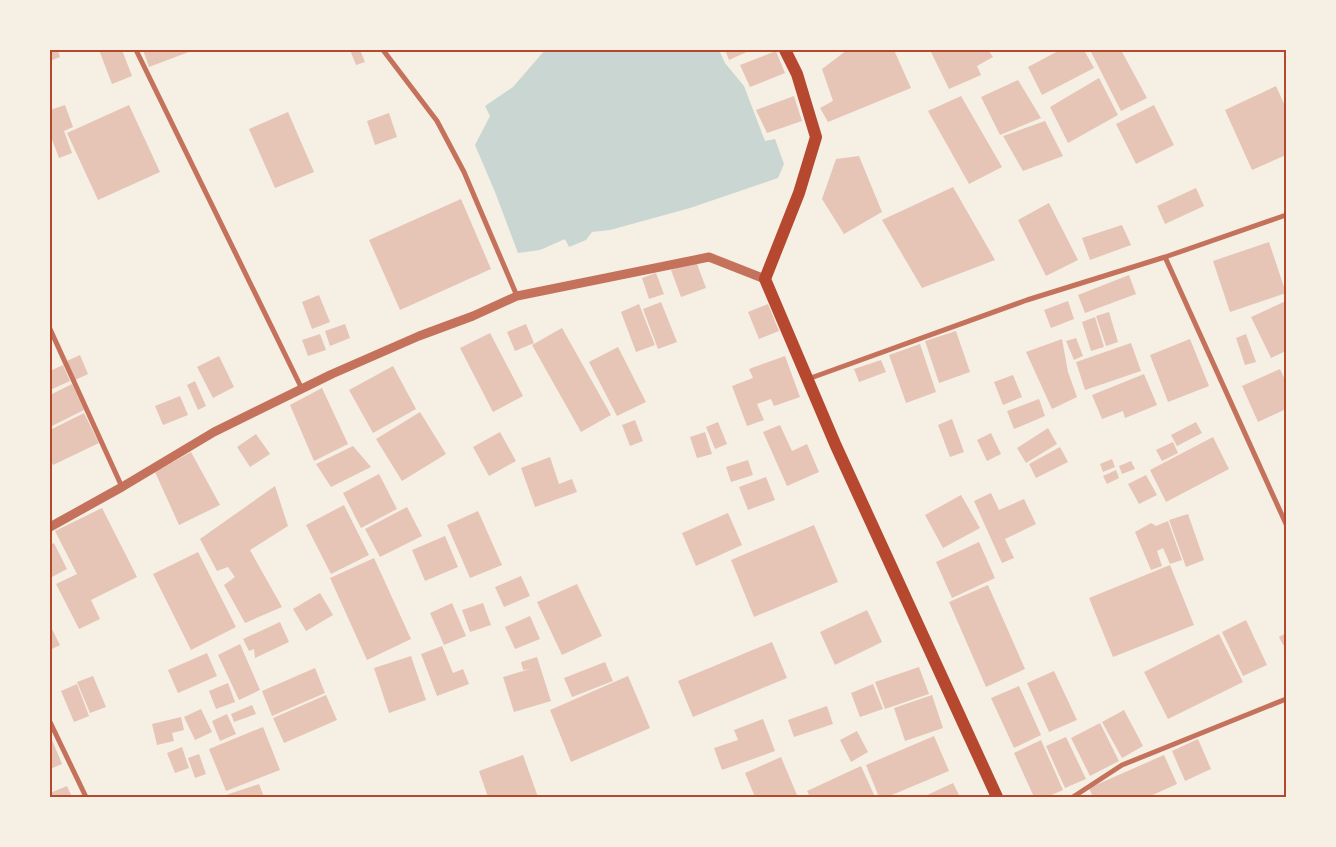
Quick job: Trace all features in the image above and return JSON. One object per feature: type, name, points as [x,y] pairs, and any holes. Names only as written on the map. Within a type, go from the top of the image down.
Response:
[{"type":"main road","points":[[785,50],[797,74],[816,137],[799,193],[765,279],[836,446],[997,797]]},
{"type":"street","points":[[136,50],[302,389]]},
{"type":"street","points":[[383,50],[437,121],[464,172],[517,296]]},
{"type":"street","points":[[808,379],[1027,300],[1165,257],[1286,215]]},
{"type":"street","points":[[50,527],[214,432],[332,374],[517,296],[709,256],[765,279]]},
{"type":"street","points":[[1165,257],[1286,524]]},
{"type":"street","points":[[50,329],[122,487]]},
{"type":"street","points":[[1073,797],[1122,765],[1286,699]]},
{"type":"street","points":[[50,722],[86,797]]},
{"type":"shaded area","points":[[545,50],[719,50],[725,63],[744,86],[765,141],[775,139],[784,164],[778,178],[690,208],[610,230],[592,232],[586,240],[569,247],[565,239],[540,250],[518,253],[475,145],[490,116],[485,106],[513,87]]},
{"type":"building","points":[[50,50],[58,50],[60,57],[50,61]]},
{"type":"building","points":[[99,50],[122,50],[132,76],[112,84]]},
{"type":"building","points":[[143,50],[194,50],[149,67]]},
{"type":"building","points":[[350,50],[360,50],[365,62],[356,65]]},
{"type":"building","points":[[725,50],[751,50],[729,60]]},
{"type":"building","points":[[847,50],[894,50],[911,88],[828,122],[820,108],[833,101],[822,69]]},
{"type":"building","points":[[930,50],[988,50],[993,57],[977,66],[981,75],[949,89]]},
{"type":"building","points":[[1060,50],[1084,50],[1094,68],[1042,95],[1028,67]]},
{"type":"building","points":[[1090,50],[1121,50],[1147,98],[1121,111]]},
{"type":"building","points":[[776,51],[785,73],[750,87],[740,65]]},
{"type":"building","points":[[1099,78],[1118,115],[1068,143],[1050,107]]},
{"type":"building","points":[[1018,80],[1041,118],[1000,135],[981,97]]},
{"type":"building","points":[[1276,86],[1286,108],[1286,155],[1252,170],[1225,110]]},
{"type":"building","points":[[794,96],[802,121],[767,133],[756,110]]},
{"type":"building","points":[[961,96],[1002,167],[969,184],[928,111]]},
{"type":"building","points":[[65,105],[73,127],[64,131],[72,153],[59,158],[50,134],[50,110]]},
{"type":"building","points":[[129,105],[160,172],[98,200],[67,133]]},
{"type":"building","points":[[1154,105],[1174,145],[1136,164],[1116,124]]},
{"type":"building","points":[[288,112],[314,172],[275,188],[249,129]]},
{"type":"building","points":[[389,113],[397,137],[375,145],[367,121]]},
{"type":"building","points":[[1045,121],[1063,156],[1023,171],[1003,136]]},
{"type":"building","points":[[859,156],[882,212],[844,234],[822,199],[836,159]]},
{"type":"building","points":[[953,187],[995,260],[922,288],[882,220]]},
{"type":"building","points":[[1196,188],[1204,206],[1165,224],[1157,206]]},
{"type":"building","points":[[461,199],[491,269],[400,310],[369,240]]},
{"type":"building","points":[[1049,203],[1078,260],[1046,276],[1018,220]]},
{"type":"building","points":[[1122,225],[1131,245],[1090,260],[1082,238]]},
{"type":"building","points":[[1269,242],[1286,293],[1230,312],[1213,261]]},
{"type":"building","points":[[696,261],[706,288],[681,297],[671,270]]},
{"type":"building","points":[[656,273],[664,294],[649,299],[642,278]]},
{"type":"building","points":[[1129,275],[1136,294],[1085,313],[1078,295]]},
{"type":"building","points":[[319,295],[330,322],[312,329],[302,302]]},
{"type":"building","points":[[1068,301],[1074,319],[1051,328],[1044,310]]},
{"type":"building","points":[[1286,301],[1286,351],[1271,358],[1251,317]]},
{"type":"building","points":[[661,302],[677,342],[658,349],[643,309]]},
{"type":"building","points":[[639,304],[655,345],[636,352],[621,312]]},
{"type":"building","points":[[768,304],[779,331],[759,339],[748,312]]},
{"type":"building","points":[[1109,312],[1118,342],[1106,346],[1096,316]]},
{"type":"building","points":[[1095,317],[1104,347],[1091,351],[1082,322]]},
{"type":"building","points":[[345,324],[350,338],[330,346],[325,331]]},
{"type":"building","points":[[526,324],[534,343],[515,351],[507,332]]},
{"type":"building","points":[[562,328],[611,415],[581,432],[532,345]]},
{"type":"building","points":[[956,331],[970,372],[939,383],[925,341]]},
{"type":"building","points":[[490,333],[523,396],[493,412],[460,348]]},
{"type":"building","points":[[320,334],[326,350],[308,356],[302,340]]},
{"type":"building","points":[[1246,334],[1256,362],[1245,365],[1236,338]]},
{"type":"building","points":[[1076,338],[1083,356],[1074,360],[1066,341]]},
{"type":"building","points":[[1062,339],[1068,372],[1077,397],[1052,409],[1026,352]]},
{"type":"building","points":[[1190,339],[1209,386],[1168,402],[1150,355]]},
{"type":"building","points":[[1131,343],[1141,371],[1085,390],[1076,362]]},
{"type":"building","points":[[920,344],[936,392],[906,403],[889,355]]},
{"type":"building","points":[[618,347],[646,402],[617,416],[589,362]]},
{"type":"building","points":[[80,355],[88,374],[75,380],[67,361]]},
{"type":"building","points":[[219,356],[234,387],[213,398],[197,367]]},
{"type":"building","points":[[785,356],[800,397],[774,406],[771,399],[757,404],[764,420],[747,426],[732,386],[753,378],[749,369]]},
{"type":"building","points":[[881,360],[886,372],[859,382],[854,369]]},
{"type":"building","points":[[63,365],[70,381],[50,390],[50,371]]},
{"type":"building","points":[[393,366],[416,409],[373,433],[349,390]]},
{"type":"building","points":[[1280,369],[1286,382],[1286,409],[1258,422],[1242,386]]},
{"type":"building","points":[[1144,374],[1157,405],[1125,418],[1123,411],[1102,419],[1092,395]]},
{"type":"building","points":[[1013,375],[1022,397],[1003,405],[994,382]]},
{"type":"building","points":[[195,381],[206,406],[198,410],[187,385]]},
{"type":"building","points":[[72,384],[84,410],[52,426],[50,421],[50,395]]},
{"type":"building","points":[[322,388],[348,444],[314,461],[290,405]]},
{"type":"building","points":[[180,396],[188,415],[163,425],[155,406]]},
{"type":"building","points":[[1039,399],[1045,416],[1014,429],[1007,411]]},
{"type":"building","points":[[420,412],[446,454],[402,481],[376,439]]},
{"type":"building","points":[[84,413],[99,443],[53,465],[50,458],[50,430]]},
{"type":"building","points":[[952,419],[964,452],[950,457],[938,425]]},
{"type":"building","points":[[635,420],[643,441],[630,446],[622,425]]},
{"type":"building","points":[[718,422],[727,444],[715,449],[706,427]]},
{"type":"building","points":[[1196,422],[1202,433],[1177,446],[1171,435]]},
{"type":"building","points":[[780,425],[792,451],[807,444],[819,472],[787,486],[763,432]]},
{"type":"building","points":[[1048,428],[1057,444],[1026,463],[1017,448]]},
{"type":"building","points":[[500,432],[516,461],[489,476],[473,447]]},
{"type":"building","points":[[705,432],[712,454],[697,458],[690,437]]},
{"type":"building","points":[[991,433],[1001,454],[987,461],[977,440]]},
{"type":"building","points":[[256,434],[270,454],[250,467],[237,447]]},
{"type":"building","points":[[1213,437],[1229,469],[1166,502],[1150,470]]},
{"type":"building","points":[[1173,442],[1178,453],[1162,461],[1156,450]]},
{"type":"building","points":[[353,446],[371,467],[331,487],[316,464]]},
{"type":"building","points":[[1060,447],[1068,462],[1036,478],[1029,464]]},
{"type":"building","points":[[191,452],[220,505],[179,525],[155,472]]},
{"type":"building","points":[[550,457],[559,484],[572,479],[577,492],[535,507],[521,468]]},
{"type":"building","points":[[1112,459],[1115,467],[1103,472],[1100,464]]},
{"type":"building","points":[[748,460],[753,475],[731,482],[726,467]]},
{"type":"building","points":[[1131,461],[1135,469],[1122,474],[1119,466]]},
{"type":"building","points":[[1116,470],[1119,478],[1107,484],[1103,476]]},
{"type":"building","points":[[379,474],[397,509],[361,528],[343,493]]},
{"type":"building","points":[[1146,475],[1157,495],[1139,504],[1128,484]]},
{"type":"building","points":[[766,477],[775,500],[748,510],[739,487]]},
{"type":"building","points":[[275,486],[288,526],[250,550],[282,607],[245,623],[224,585],[235,577],[228,567],[217,571],[200,539]]},
{"type":"building","points":[[991,493],[999,510],[1024,499],[1036,524],[1005,539],[1014,558],[1002,563],[974,501]]},
{"type":"building","points":[[961,495],[980,528],[943,548],[925,515]]},
{"type":"building","points":[[344,505],[369,555],[331,574],[306,525]]},
{"type":"building","points":[[407,507],[422,536],[380,557],[365,529]]},
{"type":"building","points":[[102,508],[137,577],[91,600],[100,619],[79,629],[56,584],[77,574],[55,531]]},
{"type":"building","points":[[478,511],[502,565],[470,578],[447,525]]},
{"type":"building","points":[[728,513],[742,545],[696,566],[682,533]]},
{"type":"building","points":[[1188,514],[1204,560],[1186,567],[1169,520]]},
{"type":"building","points":[[1168,521],[1182,560],[1170,564],[1163,548],[1157,551],[1162,566],[1151,570],[1135,532],[1151,523],[1156,526]]},
{"type":"building","points":[[814,525],[838,582],[754,617],[731,560]]},
{"type":"building","points":[[445,536],[458,567],[425,581],[412,550]]},
{"type":"building","points":[[979,542],[995,578],[952,598],[936,562]]},
{"type":"building","points":[[54,543],[67,569],[50,578],[50,545]]},
{"type":"building","points":[[198,552],[236,627],[191,650],[153,574]]},
{"type":"building","points":[[374,558],[411,639],[367,660],[330,578]]},
{"type":"building","points":[[1170,565],[1194,625],[1113,657],[1089,598]]},
{"type":"building","points":[[521,576],[530,596],[504,607],[495,587]]},
{"type":"building","points":[[577,584],[602,636],[562,655],[537,602]]},
{"type":"building","points":[[988,585],[1025,669],[986,687],[949,602]]},
{"type":"building","points":[[320,593],[333,615],[306,631],[293,609]]},
{"type":"building","points":[[452,603],[466,636],[444,645],[430,613]]},
{"type":"building","points":[[483,603],[491,625],[470,632],[462,610]]},
{"type":"building","points":[[867,610],[882,642],[835,665],[820,632]]},
{"type":"building","points":[[530,616],[540,639],[515,649],[505,627]]},
{"type":"building","points":[[1246,620],[1267,665],[1243,676],[1222,632]]},
{"type":"building","points":[[280,622],[289,642],[255,658],[254,649],[249,651],[243,639]]},
{"type":"building","points":[[50,625],[60,645],[50,650]]},
{"type":"building","points":[[1286,633],[1286,644],[1283,645],[1279,637]]},
{"type":"building","points":[[1219,634],[1243,682],[1168,719],[1144,672]]},
{"type":"building","points":[[772,642],[787,678],[693,717],[678,681]]},
{"type":"building","points":[[240,644],[260,690],[239,700],[218,655]]},
{"type":"building","points":[[442,646],[453,673],[463,669],[469,684],[437,696],[421,654]]},
{"type":"building","points":[[207,653],[217,676],[178,693],[168,670]]},
{"type":"building","points":[[411,656],[426,700],[389,713],[374,668]]},
{"type":"building","points":[[537,657],[551,701],[514,712],[503,677],[530,669],[523,670],[521,662]]},
{"type":"building","points":[[605,662],[613,681],[572,697],[564,678]]},
{"type":"building","points":[[919,667],[929,694],[885,709],[875,682]]},
{"type":"building","points":[[315,668],[325,693],[272,716],[262,691]]},
{"type":"building","points":[[1054,671],[1077,720],[1049,732],[1027,683]]},
{"type":"building","points":[[93,676],[106,707],[90,713],[77,682]]},
{"type":"building","points":[[628,676],[650,728],[571,762],[550,710]]},
{"type":"building","points":[[228,683],[235,702],[216,709],[209,691]]},
{"type":"building","points":[[77,684],[89,716],[74,722],[61,691]]},
{"type":"building","points":[[873,684],[883,709],[860,717],[851,693]]},
{"type":"building","points":[[1019,686],[1041,735],[1014,748],[991,698]]},
{"type":"building","points":[[326,695],[337,720],[284,743],[273,718]]},
{"type":"building","points":[[932,695],[943,728],[905,741],[894,708]]},
{"type":"building","points":[[252,705],[256,714],[234,722],[231,714]]},
{"type":"building","points":[[827,706],[833,724],[794,737],[788,720]]},
{"type":"building","points":[[201,709],[212,732],[195,740],[184,717]]},
{"type":"building","points":[[1124,710],[1143,746],[1122,758],[1102,722]]},
{"type":"building","points":[[227,714],[236,734],[220,741],[212,721]]},
{"type":"building","points":[[181,717],[184,730],[172,733],[174,741],[157,745],[152,724]]},
{"type":"building","points":[[763,719],[775,751],[722,770],[714,748],[738,740],[734,730]]},
{"type":"building","points":[[1100,723],[1119,761],[1090,776],[1071,738]]},
{"type":"building","points":[[263,727],[280,770],[226,791],[209,749]]},
{"type":"building","points":[[857,731],[868,752],[851,762],[840,740]]},
{"type":"building","points":[[934,736],[949,771],[887,797],[879,797],[866,765]]},
{"type":"building","points":[[1066,737],[1086,779],[1065,788],[1046,746]]},
{"type":"building","points":[[1198,739],[1211,769],[1185,781],[1172,751]]},
{"type":"building","points":[[50,740],[52,740],[62,764],[50,769]]},
{"type":"building","points":[[1041,740],[1063,790],[1047,797],[1034,797],[1014,753]]},
{"type":"building","points":[[182,747],[189,768],[175,773],[167,753]]},
{"type":"building","points":[[199,754],[206,774],[195,778],[188,758]]},
{"type":"building","points":[[523,755],[538,797],[488,797],[479,771]]},
{"type":"building","points":[[1164,755],[1177,784],[1148,797],[1093,797],[1089,788]]},
{"type":"building","points":[[781,757],[797,795],[792,797],[755,797],[745,773]]},
{"type":"building","points":[[861,766],[875,797],[810,797],[807,791]]},
{"type":"building","points":[[953,783],[960,797],[923,797]]},
{"type":"building","points":[[259,784],[264,797],[227,797],[226,795]]},
{"type":"building","points":[[67,786],[72,797],[50,797],[50,793]]}]
